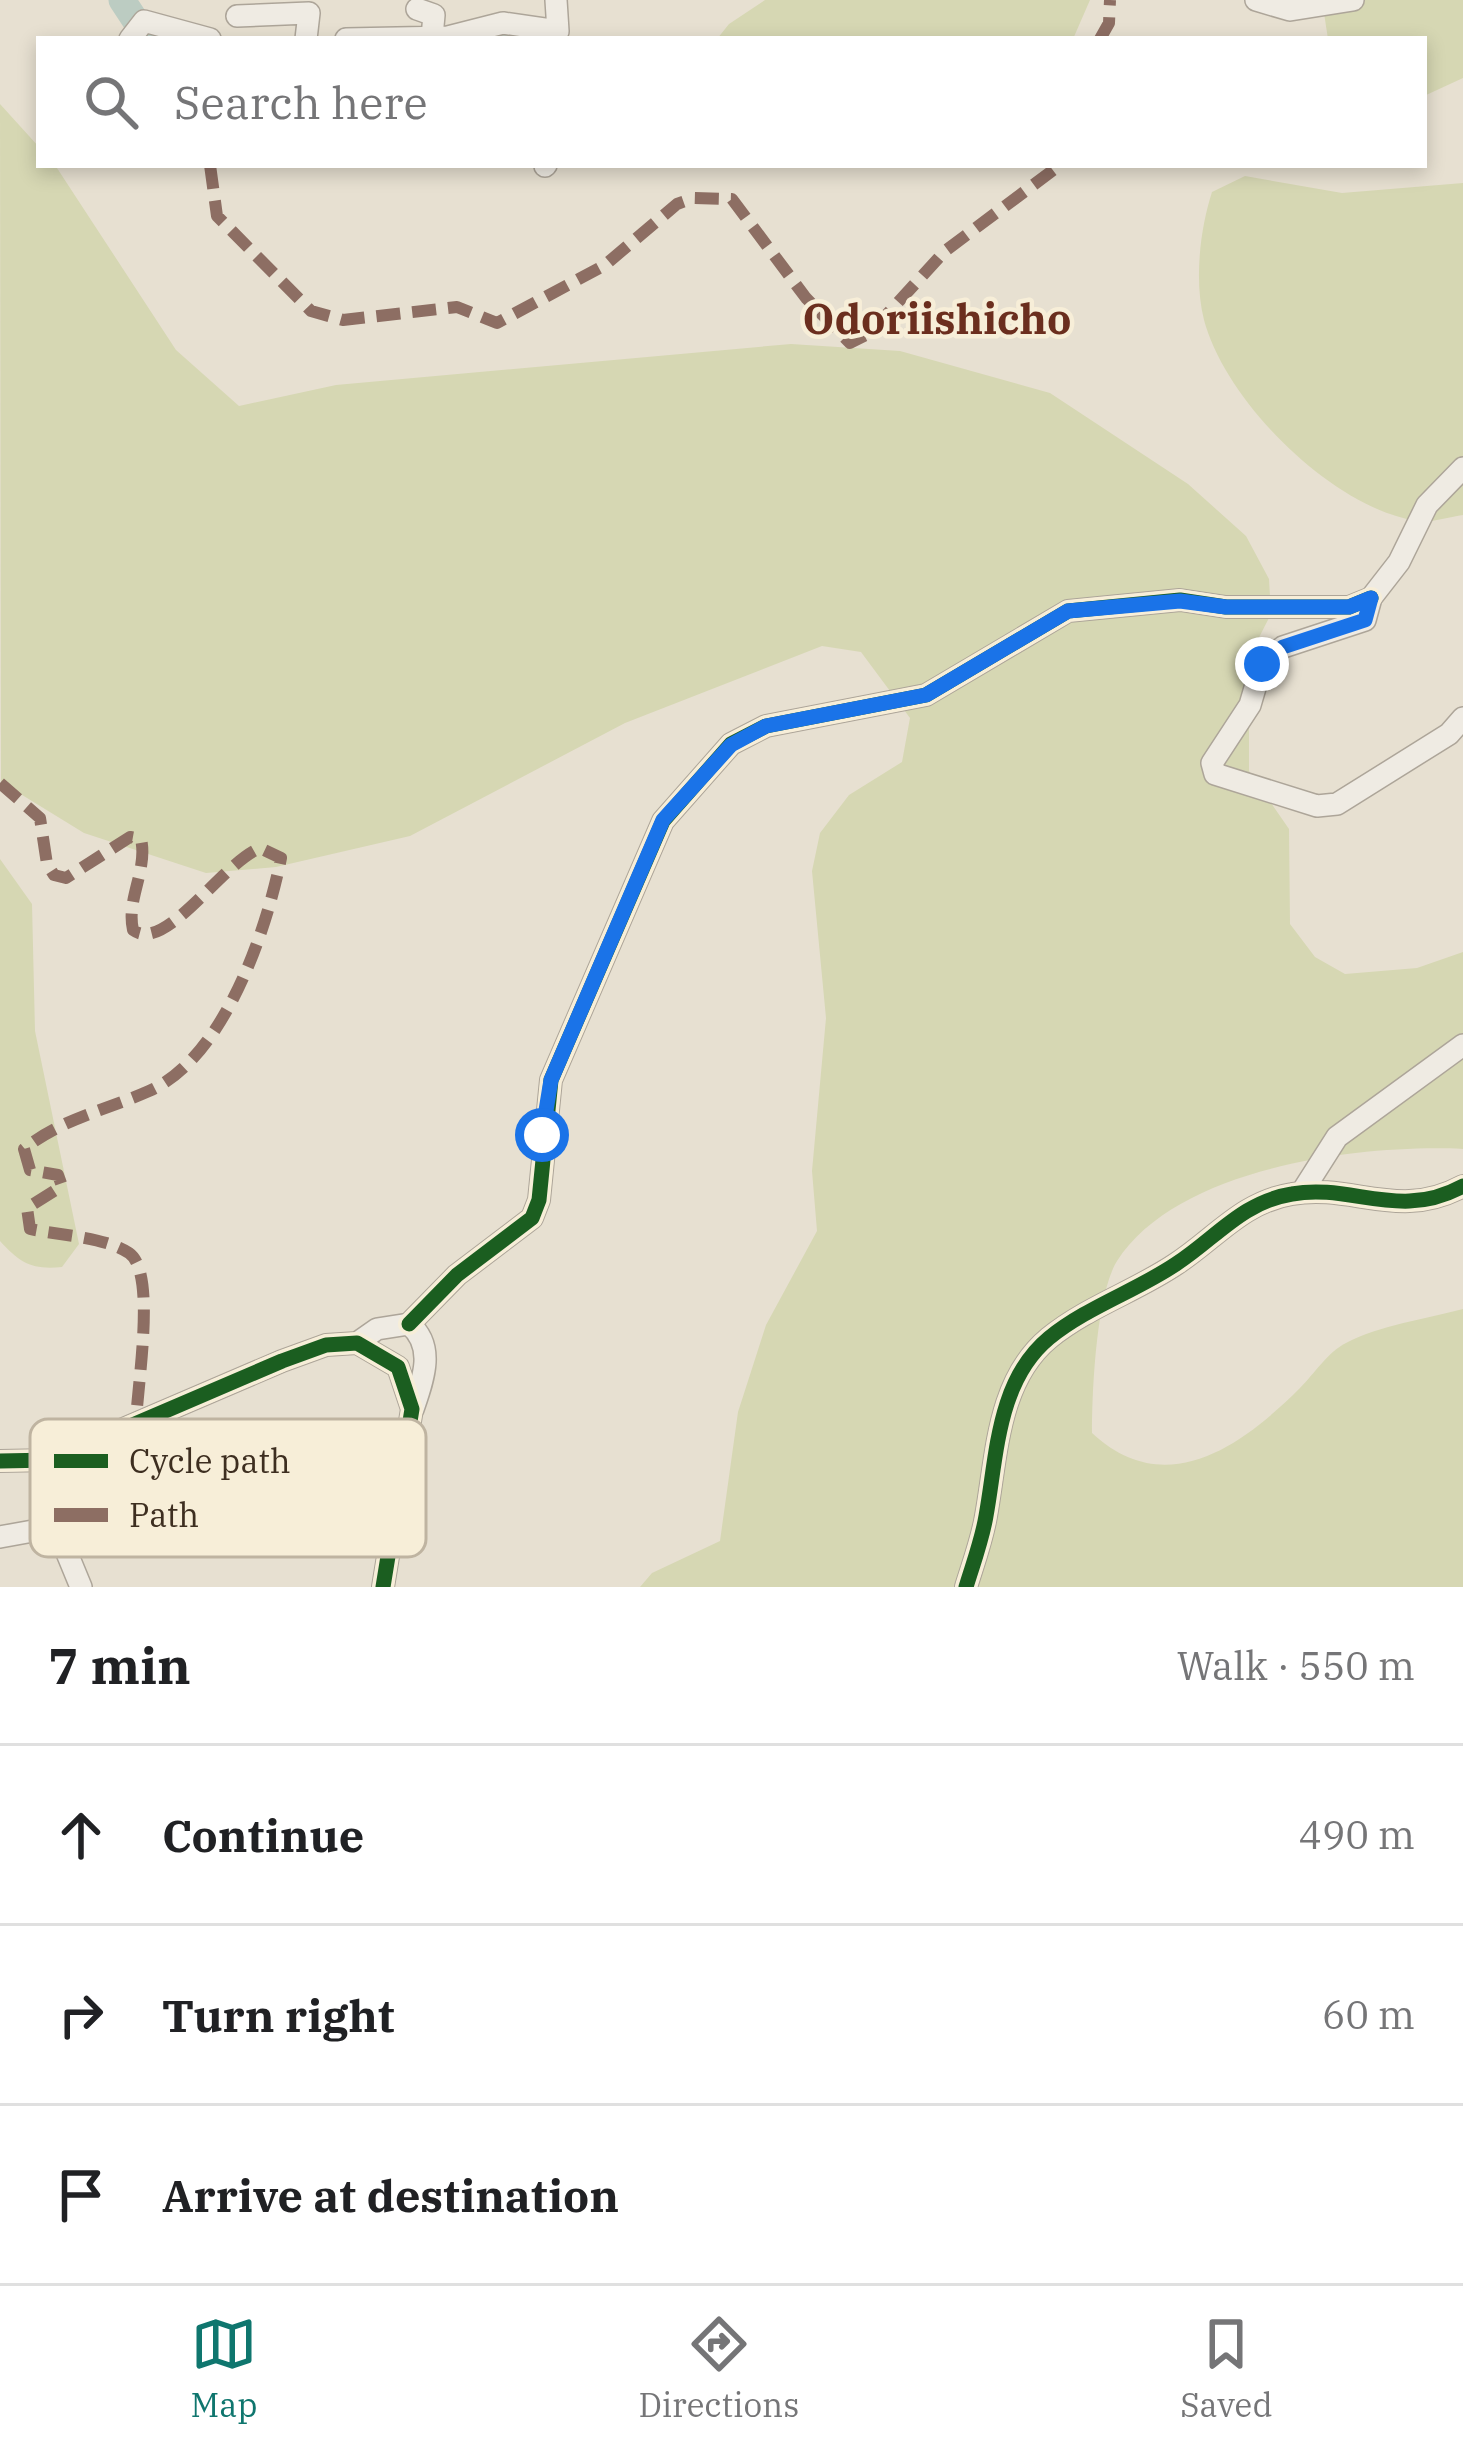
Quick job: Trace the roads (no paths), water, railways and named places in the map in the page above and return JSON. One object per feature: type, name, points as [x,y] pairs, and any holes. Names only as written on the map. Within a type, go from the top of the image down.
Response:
[{"type":"street","points":[[441,36],[503,23],[553,35],[556,0]]},
{"type":"street","points":[[1256,0],[1290,10],[1353,0]]},
{"type":"street","points":[[237,16],[312,7]]},
{"type":"street","points":[[417,9],[434,15],[431,36]]},
{"type":"street","points":[[137,20],[199,36]]},
{"type":"street","points":[[1463,468],[1427,505],[1399,562],[1371,598],[1365,620],[1283,647],[1262,664],[1250,705],[1212,763],[1215,774],[1317,806],[1336,803],[1449,734],[1463,718]]},
{"type":"street","points":[[148,1419],[304,1353],[357,1342],[377,1328],[409,1324],[457,1275],[532,1218],[539,1200],[551,1080],[663,820],[731,745],[766,726],[926,695],[1068,611],[1180,601],[1226,607],[1349,607],[1371,598]]},
{"type":"street","points":[[1302,1192],[1337,1137],[1463,1045]]},
{"type":"street","points":[[966,1587],[986,1519],[1005,1412],[1018,1374],[1045,1341],[1173,1267],[1233,1217],[1302,1192],[1388,1204],[1432,1199],[1463,1186]]},
{"type":"street","points":[[409,1324],[418,1332],[425,1360],[410,1419]]},
{"type":"street","points":[[357,1342],[398,1367],[412,1409]]},
{"type":"street","points":[[0,1462],[30,1461]]},
{"type":"street","points":[[0,1537],[30,1532]]},
{"type":"street","points":[[69,1557],[81,1587]]},
{"type":"street","points":[[383,1587],[388,1557]]},
{"type":"waterway","points":[[122,0],[146,36]]},
{"type":"waterway","points":[[508,36],[517,36]]},
{"type":"district","name":"Odoriishicho","points":[[937,318]]}]
